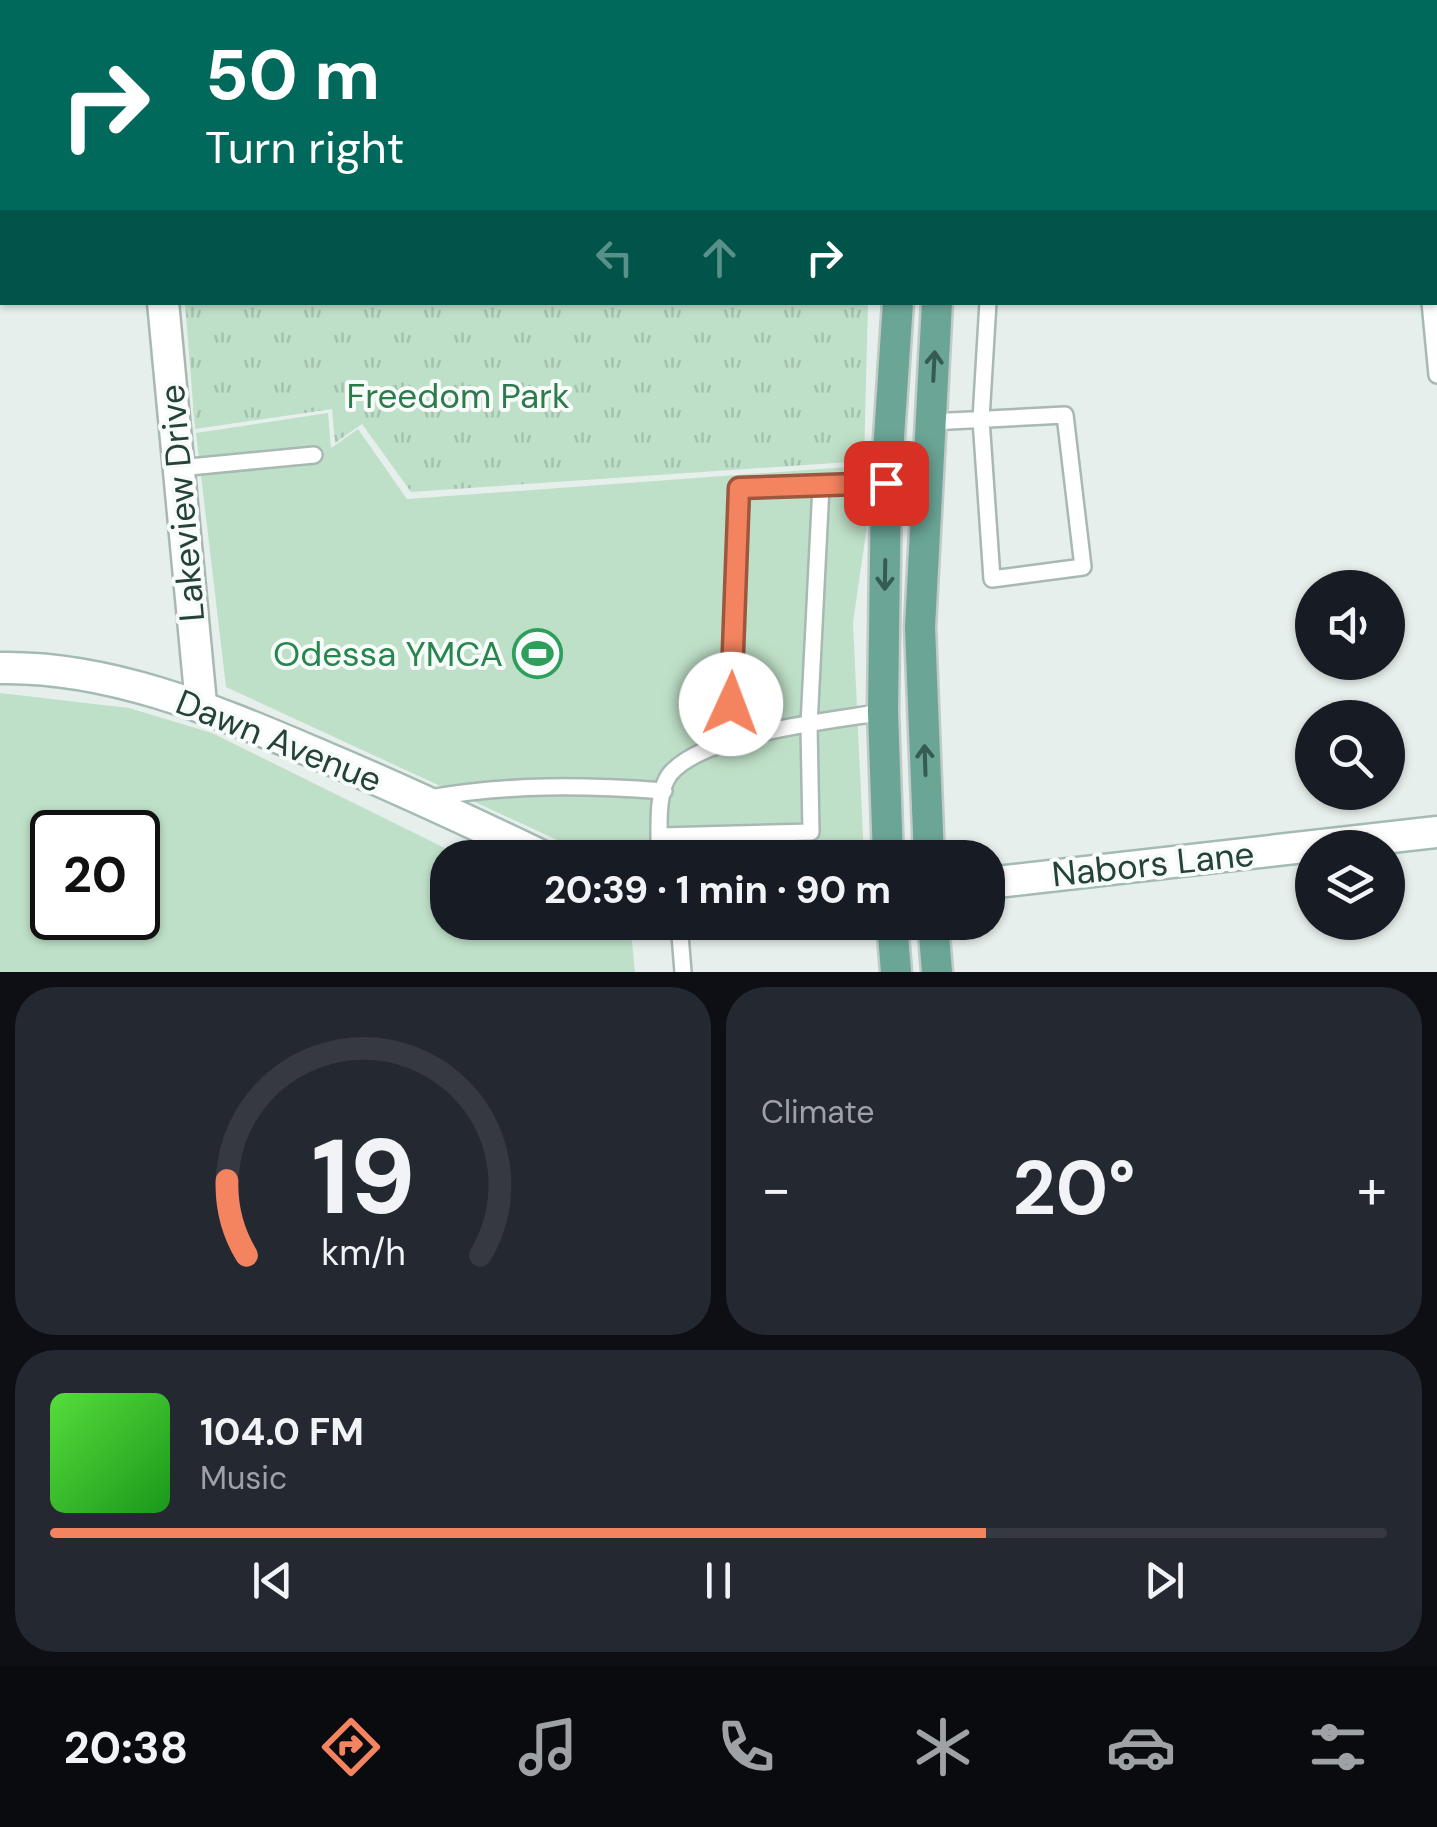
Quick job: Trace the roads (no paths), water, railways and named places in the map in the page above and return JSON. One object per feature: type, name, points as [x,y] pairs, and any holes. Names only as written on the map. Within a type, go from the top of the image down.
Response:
[{"type":"main road","points":[[887,840],[883,712],[886,483],[898,305]]},
{"type":"main road","points":[[928,840],[920,627],[937,305]]},
{"type":"main road","points":[[893,940],[896,972]]},
{"type":"main road","points":[[935,940],[938,972]]},
{"type":"street","name":"Lakeview Drive","points":[[163,305],[201,704]]},
{"type":"street","name":"Dawn Avenue","points":[[0,667],[72,672],[201,704],[424,799],[509,840]]},
{"type":"street","name":"Nabors Lane","points":[[1005,881],[1437,832]]},
{"type":"lane","points":[[931,422],[982,419],[1065,415],[1084,567],[992,579],[982,419],[988,305]]},
{"type":"lane","points":[[1430,305],[1437,375]]},
{"type":"lane","points":[[179,468],[314,455]]},
{"type":"lane","points":[[730,740],[739,488],[886,483]]},
{"type":"lane","points":[[661,836],[811,832],[809,725],[821,486]]},
{"type":"lane","points":[[661,840],[664,791],[669,776],[694,756],[730,740],[883,712]]},
{"type":"lane","points":[[424,799],[490,788],[580,785],[664,791]]},
{"type":"lane","points":[[681,940],[684,972]]},
{"type":"place","name":"Odessa YMCA","points":[[538,654]]},
{"type":"park label","name":"Freedom Park","points":[[458,396]]}]
